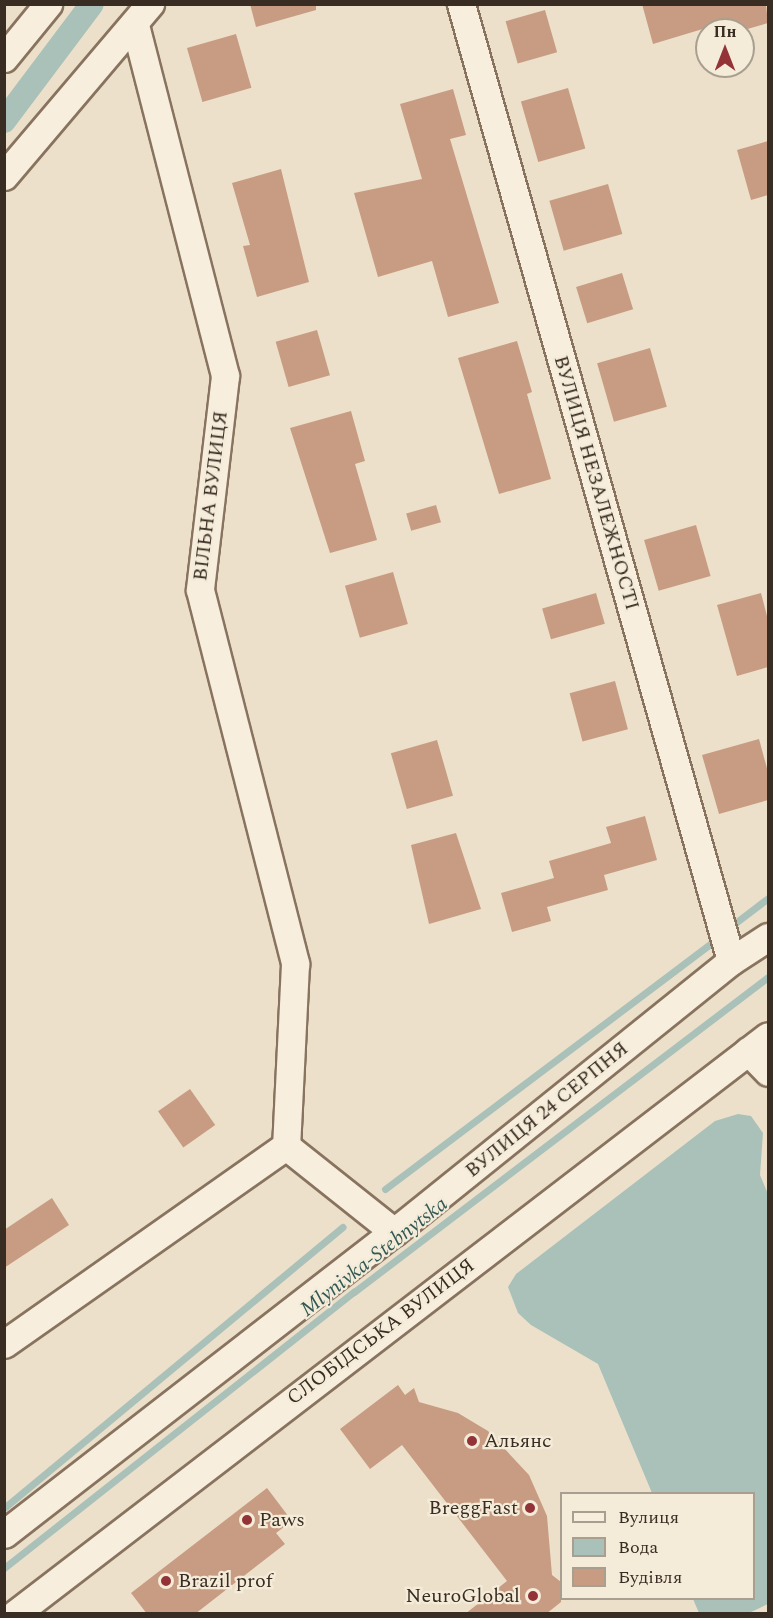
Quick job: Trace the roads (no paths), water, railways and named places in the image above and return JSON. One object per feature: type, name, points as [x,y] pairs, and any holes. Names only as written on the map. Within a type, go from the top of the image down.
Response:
[{"type":"street","points":[[4,58],[48,4]]},
{"type":"street","name":"ВУЛИЦЯ НЕЗАЛЕЖНОСТІ","points":[[461,4],[731,961]]},
{"type":"street","points":[[4,176],[143,15]]},
{"type":"street","name":"ВІЛЬНА ВУЛИЦЯ","points":[[143,15],[225,376],[200,590],[295,964],[286,1146]]},
{"type":"street","name":"ВУЛИЦЯ 24 СЕРПНЯ","points":[[4,1534],[394,1232],[731,961],[768,937]]},
{"type":"street","name":"СЛОБІДСЬКА ВУЛИЦЯ","points":[[15,1614],[758,1043],[768,1072]]},
{"type":"street","points":[[4,1344],[286,1146],[394,1232]]},
{"type":"water","points":[[738,1114],[751,1116],[763,1133],[760,1175],[768,1194],[768,1604],[749,1613],[699,1613],[693,1600],[755,1600],[755,1492],[652,1492],[598,1364],[531,1325],[518,1313],[508,1287],[516,1274],[715,1121]]},
{"type":"waterway","points":[[4,121],[92,4]]},
{"type":"waterway","points":[[730,927],[768,898]]},
{"type":"waterway","points":[[385,1189],[717,939]]},
{"type":"waterway","name":"Mlynivka-Stebnytska","points":[[4,1568],[354,1292],[768,977]]},
{"type":"waterway","points":[[4,1508],[343,1227]]},
{"type":"place","name":"Альянс","points":[[472,1441]]},
{"type":"place","name":"BreggFast","points":[[530,1508]]},
{"type":"place","name":"Paws","points":[[247,1520]]},
{"type":"place","name":"Brazil prof","points":[[166,1581]]},
{"type":"place","name":"NeuroGlobal","points":[[533,1596]]}]
